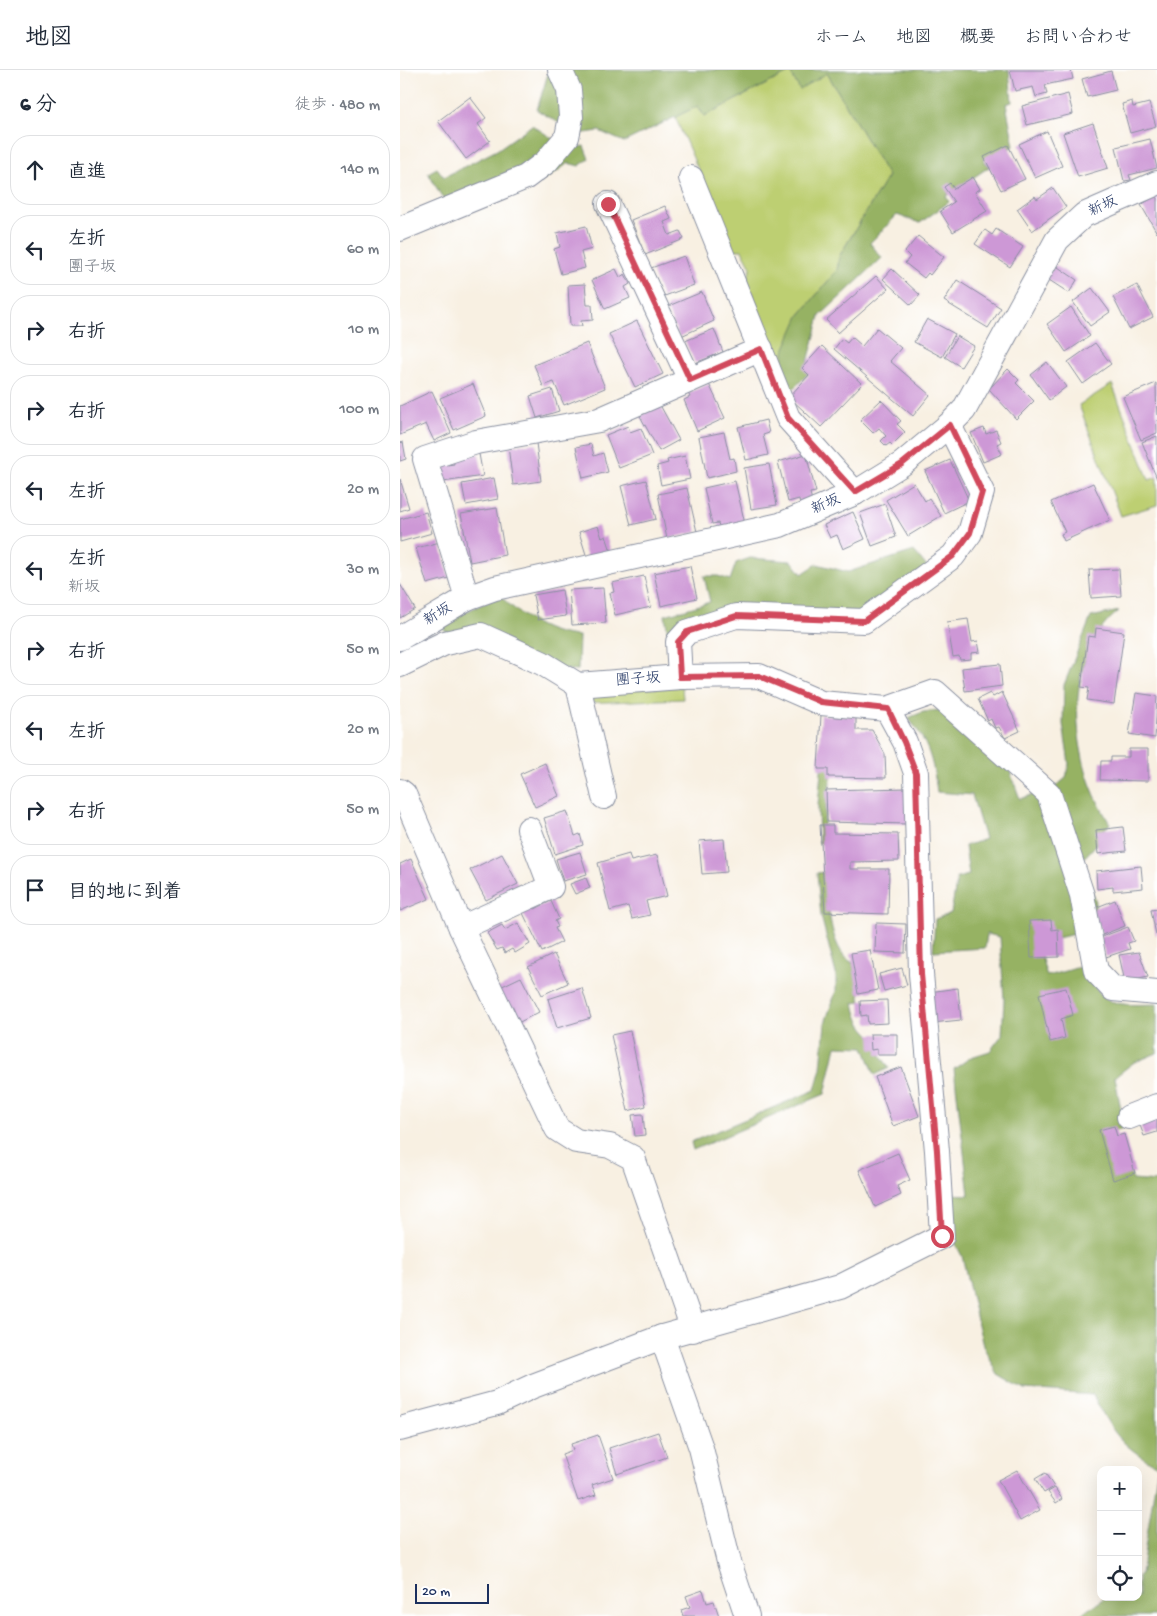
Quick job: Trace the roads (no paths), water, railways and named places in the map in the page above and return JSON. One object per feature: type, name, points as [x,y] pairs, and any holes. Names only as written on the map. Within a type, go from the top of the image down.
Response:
[{"type":"street","points":[[400,230],[526,177],[546,162],[567,137],[571,117],[569,90],[560,70]]},
{"type":"street","points":[[691,178],[788,418],[855,492]]},
{"type":"street","name":"新坂","points":[[400,638],[467,598],[495,588],[780,525],[855,492],[902,464],[950,425],[964,410],[1057,240],[1084,215],[1157,183]]},
{"type":"street","points":[[608,204],[690,380]]},
{"type":"street","points":[[467,598],[425,459],[476,442],[599,420],[761,349]]},
{"type":"street","points":[[680,677],[678,642],[687,632],[736,616],[864,621],[953,556],[970,533],[982,492],[950,425]]},
{"type":"street","points":[[400,665],[446,643],[481,635],[542,663],[578,685],[604,797]]},
{"type":"street","name":"團子坂","points":[[578,685],[680,677],[759,676],[821,702],[888,709]]},
{"type":"street","points":[[400,1429],[497,1403],[533,1386],[662,1337],[840,1287],[942,1236],[937,1151],[921,974],[916,773],[888,709],[936,692],[1049,794],[1082,895],[1096,971],[1113,990],[1157,993]]},
{"type":"street","points":[[400,791],[404,794],[461,928],[557,1129],[576,1141],[610,1146],[633,1158],[692,1330]]},
{"type":"street","points":[[461,928],[551,887],[529,829]]},
{"type":"street","points":[[1129,1117],[1157,1106]]},
{"type":"street","points":[[662,1337],[702,1448],[729,1562],[747,1616]]}]
